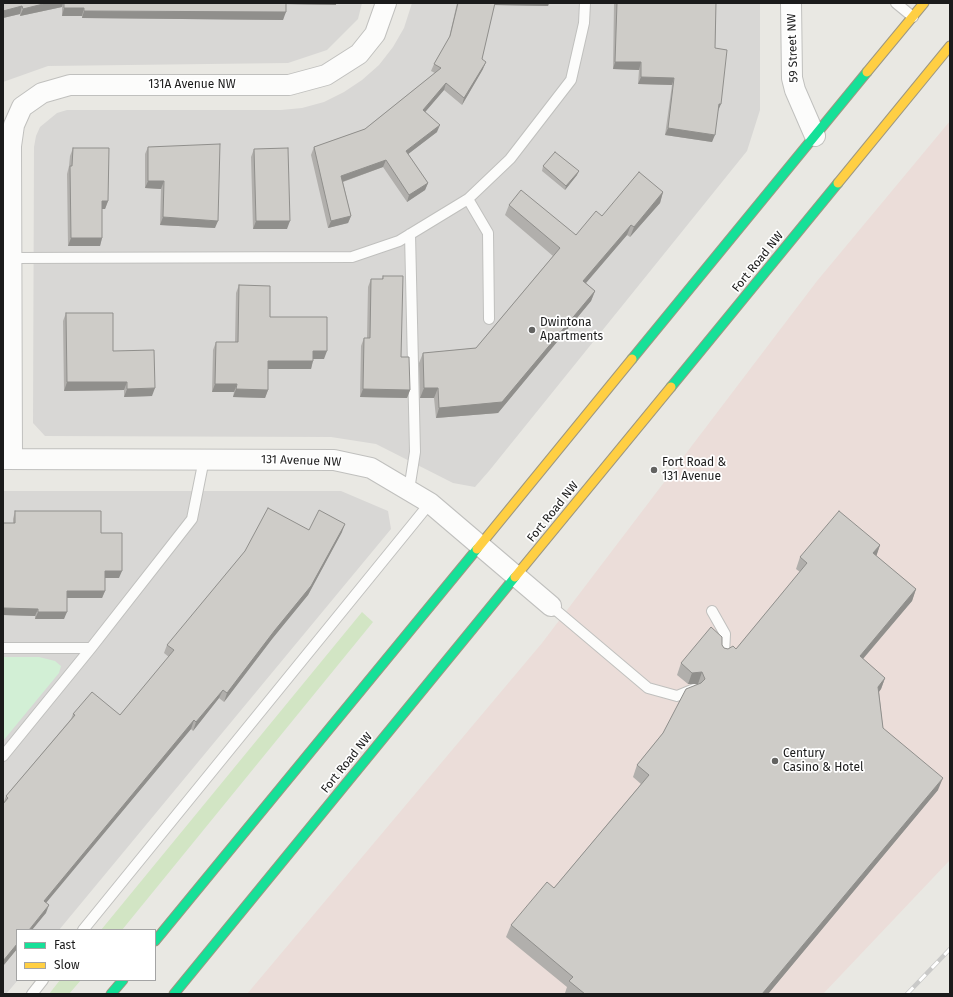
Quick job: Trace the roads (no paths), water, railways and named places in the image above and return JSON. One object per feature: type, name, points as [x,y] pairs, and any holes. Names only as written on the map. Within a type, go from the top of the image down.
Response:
[{"type":"main road","points":[[156,940],[924,3]]},
{"type":"main road","name":"Fort Road NW","points":[[174,994],[950,46]]},
{"type":"main road","points":[[111,994],[122,981]]},
{"type":"street","name":"131A Avenue NW","points":[[12,258],[11,146],[14,125],[22,107],[42,93],[70,85],[289,85],[326,75],[359,54],[375,34],[386,3]]},
{"type":"street","name":"59 Street NW","points":[[791,3],[792,78],[795,90],[815,136]]},
{"type":"street","points":[[7,459],[12,258]]},
{"type":"street","name":"131 Avenue NW","points":[[7,459],[334,460],[371,468],[430,503],[551,606]]},
{"type":"lane","points":[[12,258],[352,257],[399,241],[468,199],[510,160],[571,80],[584,23],[585,3]]},
{"type":"lane","points":[[896,3],[913,17]]},
{"type":"lane","points":[[468,199],[488,233],[489,319]]},
{"type":"lane","points":[[409,490],[415,452],[410,234]]},
{"type":"lane","points":[[3,756],[91,648],[192,519],[204,459]]},
{"type":"lane","points":[[84,929],[430,503]]},
{"type":"lane","points":[[551,606],[648,688],[677,696],[694,689]]},
{"type":"lane","points":[[712,611],[725,634],[724,654]]},
{"type":"lane","points":[[3,648],[91,648]]},
{"type":"lane","points":[[32,994],[42,981]]},
{"type":"railway","points":[[907,994],[950,949]]},
{"type":"place","name":"Dwintona Apartments","points":[[532,330]]},
{"type":"place","name":"Fort Road & 131 Avenue","points":[[654,470]]},
{"type":"place","name":"Century Casino & Hotel","points":[[775,761]]}]
